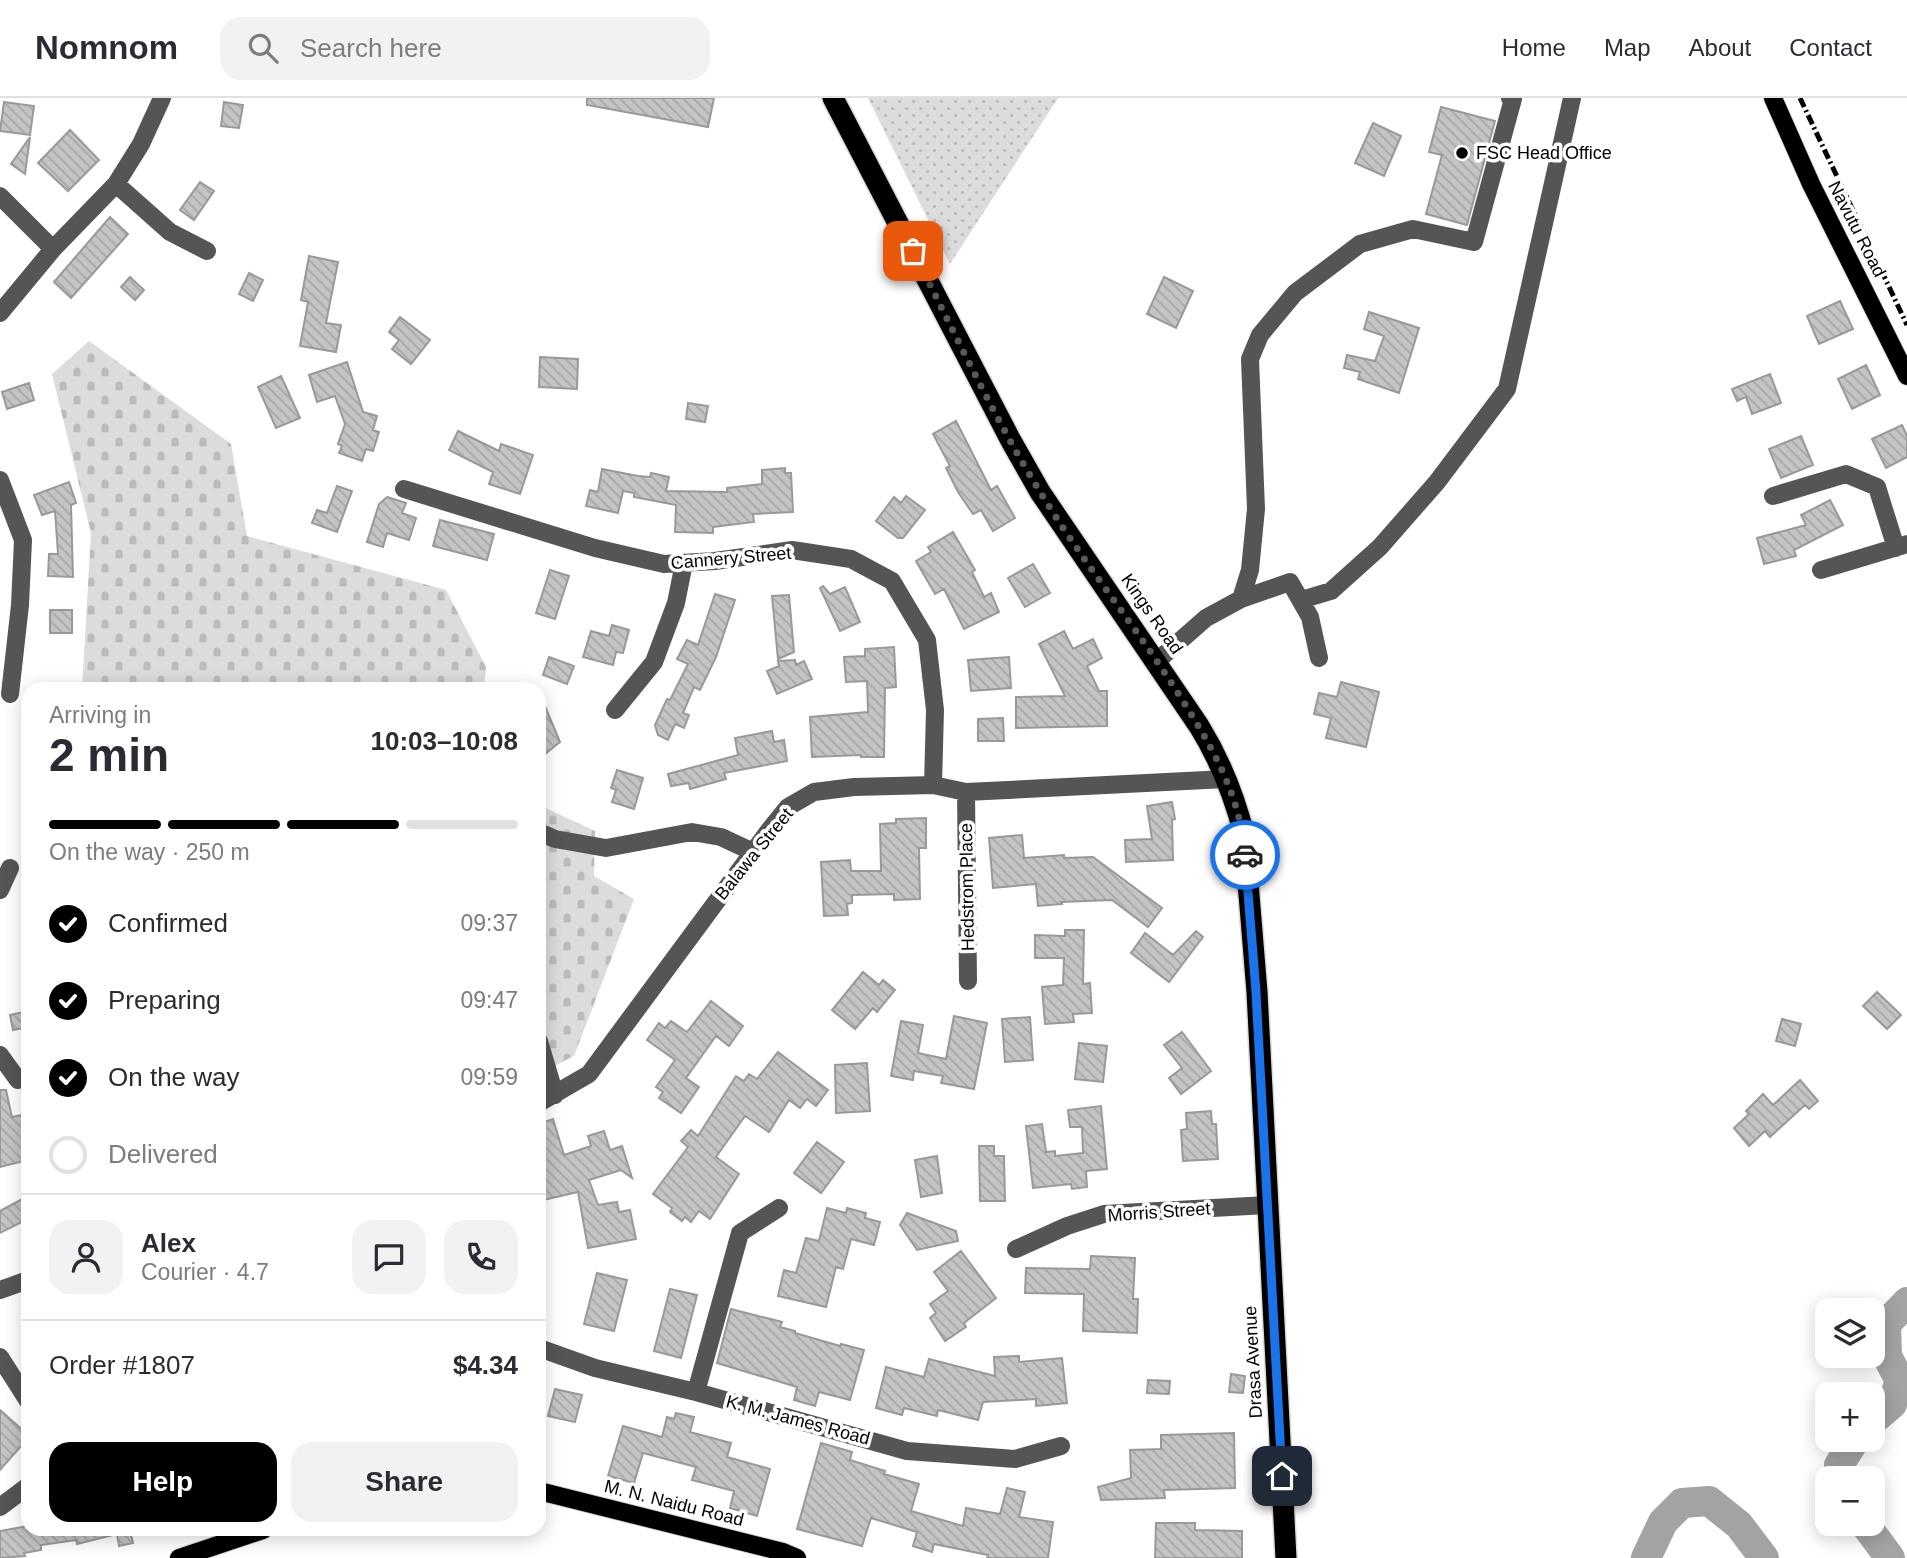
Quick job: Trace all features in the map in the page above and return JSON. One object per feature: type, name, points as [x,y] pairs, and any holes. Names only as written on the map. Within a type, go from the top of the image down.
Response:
[{"type":"highway","name":"Kings Road","points":[[833,98],[1040,492],[1157,661],[1208,741],[1226,779],[1244,834],[1256,992],[1267,1205]]},
{"type":"highway","name":"Drasa Avenue","points":[[1267,1205],[1286,1558]]},
{"type":"main road","name":"Navutu Road","points":[[1773,98],[1811,184],[1907,376]]},
{"type":"main road","name":"M. N. Naidu Road","points":[[546,1493],[797,1558]]},
{"type":"main road","points":[[179,1558],[245,1536]]},
{"type":"street","points":[[0,313],[53,249],[116,184],[141,144],[162,98]]},
{"type":"street","points":[[1241,599],[1250,570],[1256,509],[1250,359],[1260,335],[1295,293],[1360,244],[1413,229],[1474,242],[1513,99],[1510,98]]},
{"type":"street","points":[[1301,600],[1331,591],[1380,547],[1437,482],[1507,389],[1572,98]]},
{"type":"street","points":[[116,184],[170,232],[206,251]]},
{"type":"street","points":[[0,196],[53,249]]},
{"type":"street","points":[[1773,496],[1846,474],[1877,488],[1901,546],[1821,570]]},
{"type":"street","points":[[0,480],[23,540],[20,605],[10,694]]},
{"type":"street","name":"Cannery Street","points":[[404,489],[595,548],[664,564],[715,561],[792,550],[851,559],[892,581],[927,640],[935,710],[933,785]]},
{"type":"street","points":[[615,710],[654,662],[676,603],[684,563]]},
{"type":"street","points":[[1157,661],[1206,618],[1241,599],[1290,582],[1310,617],[1319,658]]},
{"type":"street","name":"Balawa Street","points":[[547,1099],[589,1074],[788,807],[814,792],[854,787],[933,785],[966,792],[1226,779]]},
{"type":"street","name":"Hedstrom Place","points":[[966,792],[968,981]]},
{"type":"street","points":[[546,835],[606,848],[692,832],[721,837],[753,852]]},
{"type":"street","points":[[0,890],[10,867]]},
{"type":"street","points":[[0,1055],[18,1080]]},
{"type":"street","name":"Morris Street","points":[[1016,1249],[1067,1226],[1104,1214],[1267,1205]]},
{"type":"street","points":[[696,1392],[740,1233],[779,1208]]},
{"type":"street","points":[[0,1290],[21,1282]]},
{"type":"street","name":"K. M. James Road","points":[[546,1350],[595,1368],[696,1392],[907,1451],[1015,1459],[1061,1446]]},
{"type":"street","points":[[0,1357],[21,1390]]},
{"type":"street","points":[[0,1507],[21,1491]]},
{"type":"green space","points":[[868,98],[1058,98],[950,264]]},
{"type":"green space","points":[[89,341],[231,444],[247,536],[446,590],[486,667],[485,682],[82,682],[91,533],[52,374]]},
{"type":"green space","points":[[546,808],[595,831],[594,876],[634,899],[574,1056],[546,1070]]},
{"type":"building","points":[[587,98],[714,98],[708,127],[587,105]]},
{"type":"building","points":[[4,102],[34,106],[30,135],[0,131]]},
{"type":"building","points":[[224,102],[243,105],[239,128],[221,126]]},
{"type":"building","points":[[1441,107],[1495,121],[1467,225],[1426,214],[1442,155],[1429,152]]},
{"type":"building","points":[[1373,123],[1401,136],[1384,176],[1355,163]]},
{"type":"building","points":[[70,130],[99,160],[68,191],[38,163]]},
{"type":"building","points":[[30,137],[25,174],[11,164]]},
{"type":"building","points":[[200,182],[214,191],[194,220],[180,210]]},
{"type":"building","points":[[110,217],[128,234],[71,298],[54,282]]},
{"type":"building","points":[[309,256],[338,262],[326,323],[341,325],[336,352],[300,346],[308,302],[301,300]]},
{"type":"building","points":[[249,273],[263,280],[253,301],[239,294]]},
{"type":"building","points":[[130,277],[144,290],[135,300],[121,287]]},
{"type":"building","points":[[1164,277],[1193,291],[1176,328],[1147,314]]},
{"type":"building","points":[[1840,301],[1853,329],[1819,344],[1807,316]]},
{"type":"building","points":[[1369,312],[1419,328],[1399,393],[1358,379],[1360,372],[1344,368],[1347,355],[1375,361],[1384,336],[1364,329]]},
{"type":"building","points":[[400,317],[430,340],[411,364],[392,349],[399,340],[389,332]]},
{"type":"building","points":[[540,357],[578,359],[577,389],[539,387]]},
{"type":"building","points":[[347,362],[363,412],[377,416],[373,430],[379,432],[373,451],[366,449],[362,461],[339,453],[342,446],[338,444],[345,424],[335,396],[317,402],[309,375]]},
{"type":"building","points":[[1866,365],[1880,395],[1852,409],[1838,379]]},
{"type":"building","points":[[1770,374],[1781,403],[1752,414],[1746,397],[1737,401],[1732,389]]},
{"type":"building","points":[[281,376],[300,418],[276,428],[258,387]]},
{"type":"building","points":[[29,383],[34,400],[7,409],[2,392]]},
{"type":"building","points":[[688,403],[708,406],[705,422],[686,419]]},
{"type":"building","points":[[956,421],[991,490],[997,486],[1015,518],[993,531],[981,510],[973,514],[958,492],[946,468],[950,466],[933,434]]},
{"type":"building","points":[[1902,425],[1907,436],[1907,457],[1886,468],[1872,439]]},
{"type":"building","points":[[458,431],[499,451],[501,444],[533,455],[520,494],[489,484],[493,472],[449,450]]},
{"type":"building","points":[[1801,436],[1813,465],[1781,478],[1769,449]]},
{"type":"building","points":[[785,468],[785,473],[791,473],[793,512],[753,514],[754,522],[713,527],[713,533],[675,532],[676,505],[634,497],[634,493],[623,491],[618,513],[586,506],[590,490],[598,492],[602,469],[638,476],[650,477],[651,473],[669,477],[666,491],[727,492],[727,488],[762,484],[762,470]]},
{"type":"building","points":[[69,482],[76,503],[71,505],[73,577],[48,576],[49,554],[58,554],[55,511],[42,515],[34,495]]},
{"type":"building","points":[[337,486],[352,491],[337,532],[312,523],[317,510],[327,513]]},
{"type":"building","points":[[906,496],[925,510],[903,538],[898,538],[876,521],[894,497],[901,503]]},
{"type":"building","points":[[387,497],[406,503],[402,513],[416,518],[409,540],[387,533],[383,547],[367,542],[379,504]]},
{"type":"building","points":[[1830,500],[1843,525],[1794,550],[1796,556],[1764,564],[1757,538],[1806,525],[1801,515]]},
{"type":"building","points":[[440,520],[494,534],[487,560],[433,546]]},
{"type":"building","points":[[953,532],[975,570],[972,572],[984,597],[991,593],[999,612],[964,629],[944,589],[935,594],[916,561],[931,552],[928,547]]},
{"type":"building","points":[[1033,564],[1050,593],[1025,607],[1008,578]]},
{"type":"building","points":[[550,570],[569,576],[555,619],[536,613]]},
{"type":"building","points":[[823,586],[830,594],[845,587],[860,622],[840,631],[820,588]]},
{"type":"building","points":[[715,594],[735,600],[716,657],[700,690],[694,687],[683,713],[689,715],[684,728],[675,724],[668,740],[658,735],[655,725],[688,664],[677,659],[687,640],[698,645]]},
{"type":"building","points":[[789,595],[794,652],[778,659],[772,596]]},
{"type":"building","points":[[50,610],[72,610],[72,633],[50,633]]},
{"type":"building","points":[[612,625],[629,630],[623,653],[616,652],[613,665],[583,657],[591,631],[609,636]]},
{"type":"building","points":[[1064,631],[1073,649],[1093,639],[1102,658],[1087,666],[1099,691],[1107,691],[1107,726],[1016,728],[1016,697],[1065,696],[1039,644]]},
{"type":"building","points":[[894,647],[896,687],[885,688],[884,757],[812,757],[810,717],[868,712],[867,681],[846,682],[844,657],[865,656],[865,649]]},
{"type":"building","points":[[549,657],[574,666],[567,684],[543,675]]},
{"type":"building","points":[[1009,657],[1011,688],[971,691],[968,660]]},
{"type":"building","points":[[795,660],[796,665],[804,661],[812,679],[777,694],[767,671],[779,666],[778,661]]},
{"type":"building","points":[[1341,682],[1379,692],[1366,747],[1326,738],[1331,718],[1314,714],[1319,693],[1337,697]]},
{"type":"building","points":[[546,709],[560,742],[546,753]]},
{"type":"building","points":[[1003,718],[1004,741],[978,741],[978,719]]},
{"type":"building","points":[[772,731],[774,742],[784,740],[787,761],[724,773],[726,779],[690,789],[689,783],[671,786],[668,774],[738,755],[735,738]]},
{"type":"building","points":[[617,770],[643,778],[634,809],[612,802],[616,790],[611,788]]},
{"type":"building","points":[[1172,802],[1175,819],[1172,820],[1173,860],[1126,862],[1125,840],[1152,839],[1147,806]]},
{"type":"building","points":[[926,818],[926,848],[919,848],[920,899],[894,900],[894,894],[852,895],[852,903],[847,904],[848,915],[824,916],[821,862],[850,860],[851,871],[881,871],[880,824],[896,823],[896,819]]},
{"type":"building","points":[[1022,835],[1024,858],[1064,855],[1064,858],[1093,857],[1162,908],[1148,927],[1112,900],[1061,902],[1062,904],[1038,906],[1036,884],[993,888],[989,838]]},
{"type":"building","points":[[1065,930],[1084,930],[1083,984],[1090,983],[1092,1013],[1073,1014],[1074,1022],[1045,1024],[1042,987],[1063,985],[1064,958],[1035,958],[1035,935],[1065,936]]},
{"type":"building","points":[[1196,931],[1203,937],[1169,982],[1131,953],[1145,933],[1173,955]]},
{"type":"building","points":[[863,972],[879,985],[883,980],[895,990],[877,1012],[873,1008],[855,1029],[832,1010]]},
{"type":"building","points":[[1877,992],[1901,1015],[1887,1029],[1863,1006]]},
{"type":"building","points":[[711,1001],[743,1026],[729,1046],[716,1036],[686,1078],[699,1087],[681,1113],[659,1098],[663,1092],[656,1087],[675,1060],[647,1040],[659,1023],[665,1028],[671,1021],[687,1032]]},
{"type":"building","points":[[21,1013],[21,1028],[13,1030],[10,1015]]},
{"type":"building","points":[[954,1016],[987,1023],[974,1089],[941,1083],[943,1076],[914,1071],[913,1080],[891,1076],[901,1021],[923,1025],[918,1053],[946,1059]]},
{"type":"building","points":[[1030,1017],[1033,1060],[1005,1062],[1002,1019]]},
{"type":"building","points":[[1782,1019],[1801,1024],[1795,1046],[1776,1041]]},
{"type":"building","points":[[1182,1032],[1211,1071],[1181,1094],[1169,1078],[1182,1068],[1164,1045]]},
{"type":"building","points":[[1079,1043],[1107,1046],[1103,1082],[1075,1079]]},
{"type":"building","points":[[778,1052],[828,1090],[816,1106],[807,1099],[800,1108],[789,1100],[769,1132],[745,1116],[716,1157],[739,1174],[710,1219],[699,1211],[691,1222],[685,1217],[682,1221],[670,1212],[672,1208],[653,1194],[688,1147],[681,1141],[691,1130],[698,1136],[736,1076],[744,1081],[749,1074],[757,1079]]},
{"type":"building","points":[[867,1063],[870,1111],[836,1113],[835,1065]]},
{"type":"building","points":[[1800,1080],[1818,1101],[1809,1109],[1805,1105],[1770,1137],[1765,1131],[1749,1146],[1734,1128],[1749,1114],[1746,1111],[1763,1094],[1773,1105]]},
{"type":"building","points":[[0,1090],[6,1090],[12,1117],[21,1115],[21,1162],[0,1167]]},
{"type":"building","points":[[1101,1106],[1107,1169],[1086,1171],[1087,1187],[1072,1189],[1071,1184],[1033,1188],[1026,1126],[1042,1124],[1046,1152],[1055,1151],[1055,1156],[1083,1153],[1082,1127],[1070,1127],[1068,1110]]},
{"type":"building","points":[[1211,1111],[1212,1124],[1216,1124],[1218,1159],[1183,1161],[1181,1130],[1187,1129],[1186,1113]]},
{"type":"building","points":[[553,1119],[564,1155],[591,1146],[588,1136],[604,1131],[610,1150],[622,1146],[632,1178],[621,1170],[589,1180],[598,1205],[617,1202],[619,1212],[630,1210],[636,1239],[588,1248],[578,1192],[546,1199],[546,1122]]},
{"type":"building","points":[[817,1142],[844,1162],[821,1193],[794,1173]]},
{"type":"building","points":[[979,1146],[994,1146],[994,1156],[1004,1156],[1005,1201],[980,1201]]},
{"type":"building","points":[[937,1156],[942,1193],[921,1197],[915,1160]]},
{"type":"building","points":[[21,1200],[21,1222],[0,1233],[0,1211]]},
{"type":"building","points":[[827,1208],[846,1213],[847,1208],[866,1213],[865,1218],[880,1222],[874,1245],[851,1239],[843,1269],[836,1267],[826,1307],[778,1296],[784,1270],[796,1273],[806,1238],[819,1241]]},
{"type":"building","points":[[907,1213],[956,1231],[958,1241],[917,1250],[900,1225]]},
{"type":"building","points":[[961,1251],[996,1298],[964,1323],[966,1327],[945,1341],[930,1318],[936,1313],[930,1304],[948,1291],[934,1272]]},
{"type":"building","points":[[1091,1256],[1135,1258],[1133,1299],[1138,1299],[1137,1333],[1083,1331],[1084,1294],[1025,1293],[1026,1268],[1090,1269]]},
{"type":"building","points":[[597,1273],[627,1280],[614,1331],[584,1324]]},
{"type":"building","points":[[670,1289],[697,1295],[681,1358],[654,1351]]},
{"type":"building","points":[[731,1309],[782,1322],[780,1327],[795,1333],[864,1350],[850,1400],[819,1392],[815,1406],[794,1400],[797,1387],[717,1363]]},
{"type":"building","points":[[1019,1356],[1019,1362],[1062,1358],[1067,1403],[1036,1406],[1036,1399],[983,1402],[978,1420],[938,1410],[937,1416],[904,1408],[902,1415],[876,1408],[886,1367],[924,1377],[929,1359],[995,1376],[994,1357]]},
{"type":"building","points":[[1231,1374],[1245,1376],[1243,1393],[1229,1392]]},
{"type":"building","points":[[1148,1380],[1170,1381],[1169,1394],[1147,1393]]},
{"type":"building","points":[[555,1389],[582,1395],[575,1422],[548,1416]]},
{"type":"building","points":[[0,1410],[21,1429],[21,1446],[0,1470]]},
{"type":"building","points":[[676,1413],[694,1417],[690,1432],[731,1443],[727,1457],[770,1469],[757,1516],[730,1508],[734,1491],[692,1480],[696,1467],[643,1453],[634,1483],[608,1476],[623,1426],[662,1437],[667,1417],[674,1419]]},
{"type":"building","points":[[1234,1433],[1235,1488],[1164,1490],[1165,1498],[1101,1500],[1098,1487],[1131,1478],[1130,1450],[1161,1449],[1161,1435]]},
{"type":"building","points":[[821,1443],[852,1452],[850,1460],[919,1484],[911,1511],[963,1526],[966,1508],[1000,1514],[1007,1488],[1025,1492],[1019,1517],[1053,1522],[1048,1558],[987,1558],[988,1555],[934,1544],[932,1552],[913,1546],[917,1532],[871,1518],[862,1546],[797,1529]]},
{"type":"building","points":[[1156,1523],[1195,1523],[1195,1530],[1242,1531],[1242,1558],[1155,1558]]},
{"type":"building","points":[[21,1527],[21,1536],[109,1536],[77,1544],[76,1540],[41,1545],[41,1550],[24,1553],[25,1556],[0,1558],[0,1531]]},
{"type":"building","points":[[117,1536],[131,1536],[133,1543],[119,1546]]},
{"type":"waterway","points":[[1885,1410],[1892,1404],[1900,1381],[1887,1356],[1886,1324],[1907,1302]]},
{"type":"waterway","points":[[1839,1466],[1847,1452]]},
{"type":"waterway","points":[[1646,1558],[1663,1522],[1682,1503],[1709,1501],[1739,1525],[1764,1558]]},
{"type":"waterway","points":[[1874,1536],[1890,1558]]},
{"type":"railway","points":[[1800,98],[1907,325]]},
{"type":"way so far","points":[[913,251],[1040,492],[1157,661],[1218,759],[1238,810],[1244,834],[1245,855]]},
{"type":"place","name":"FSC Head Office","points":[[1462,153]]},
{"type":"route","points":[[1245,855],[1256,992],[1282,1476]]}]
